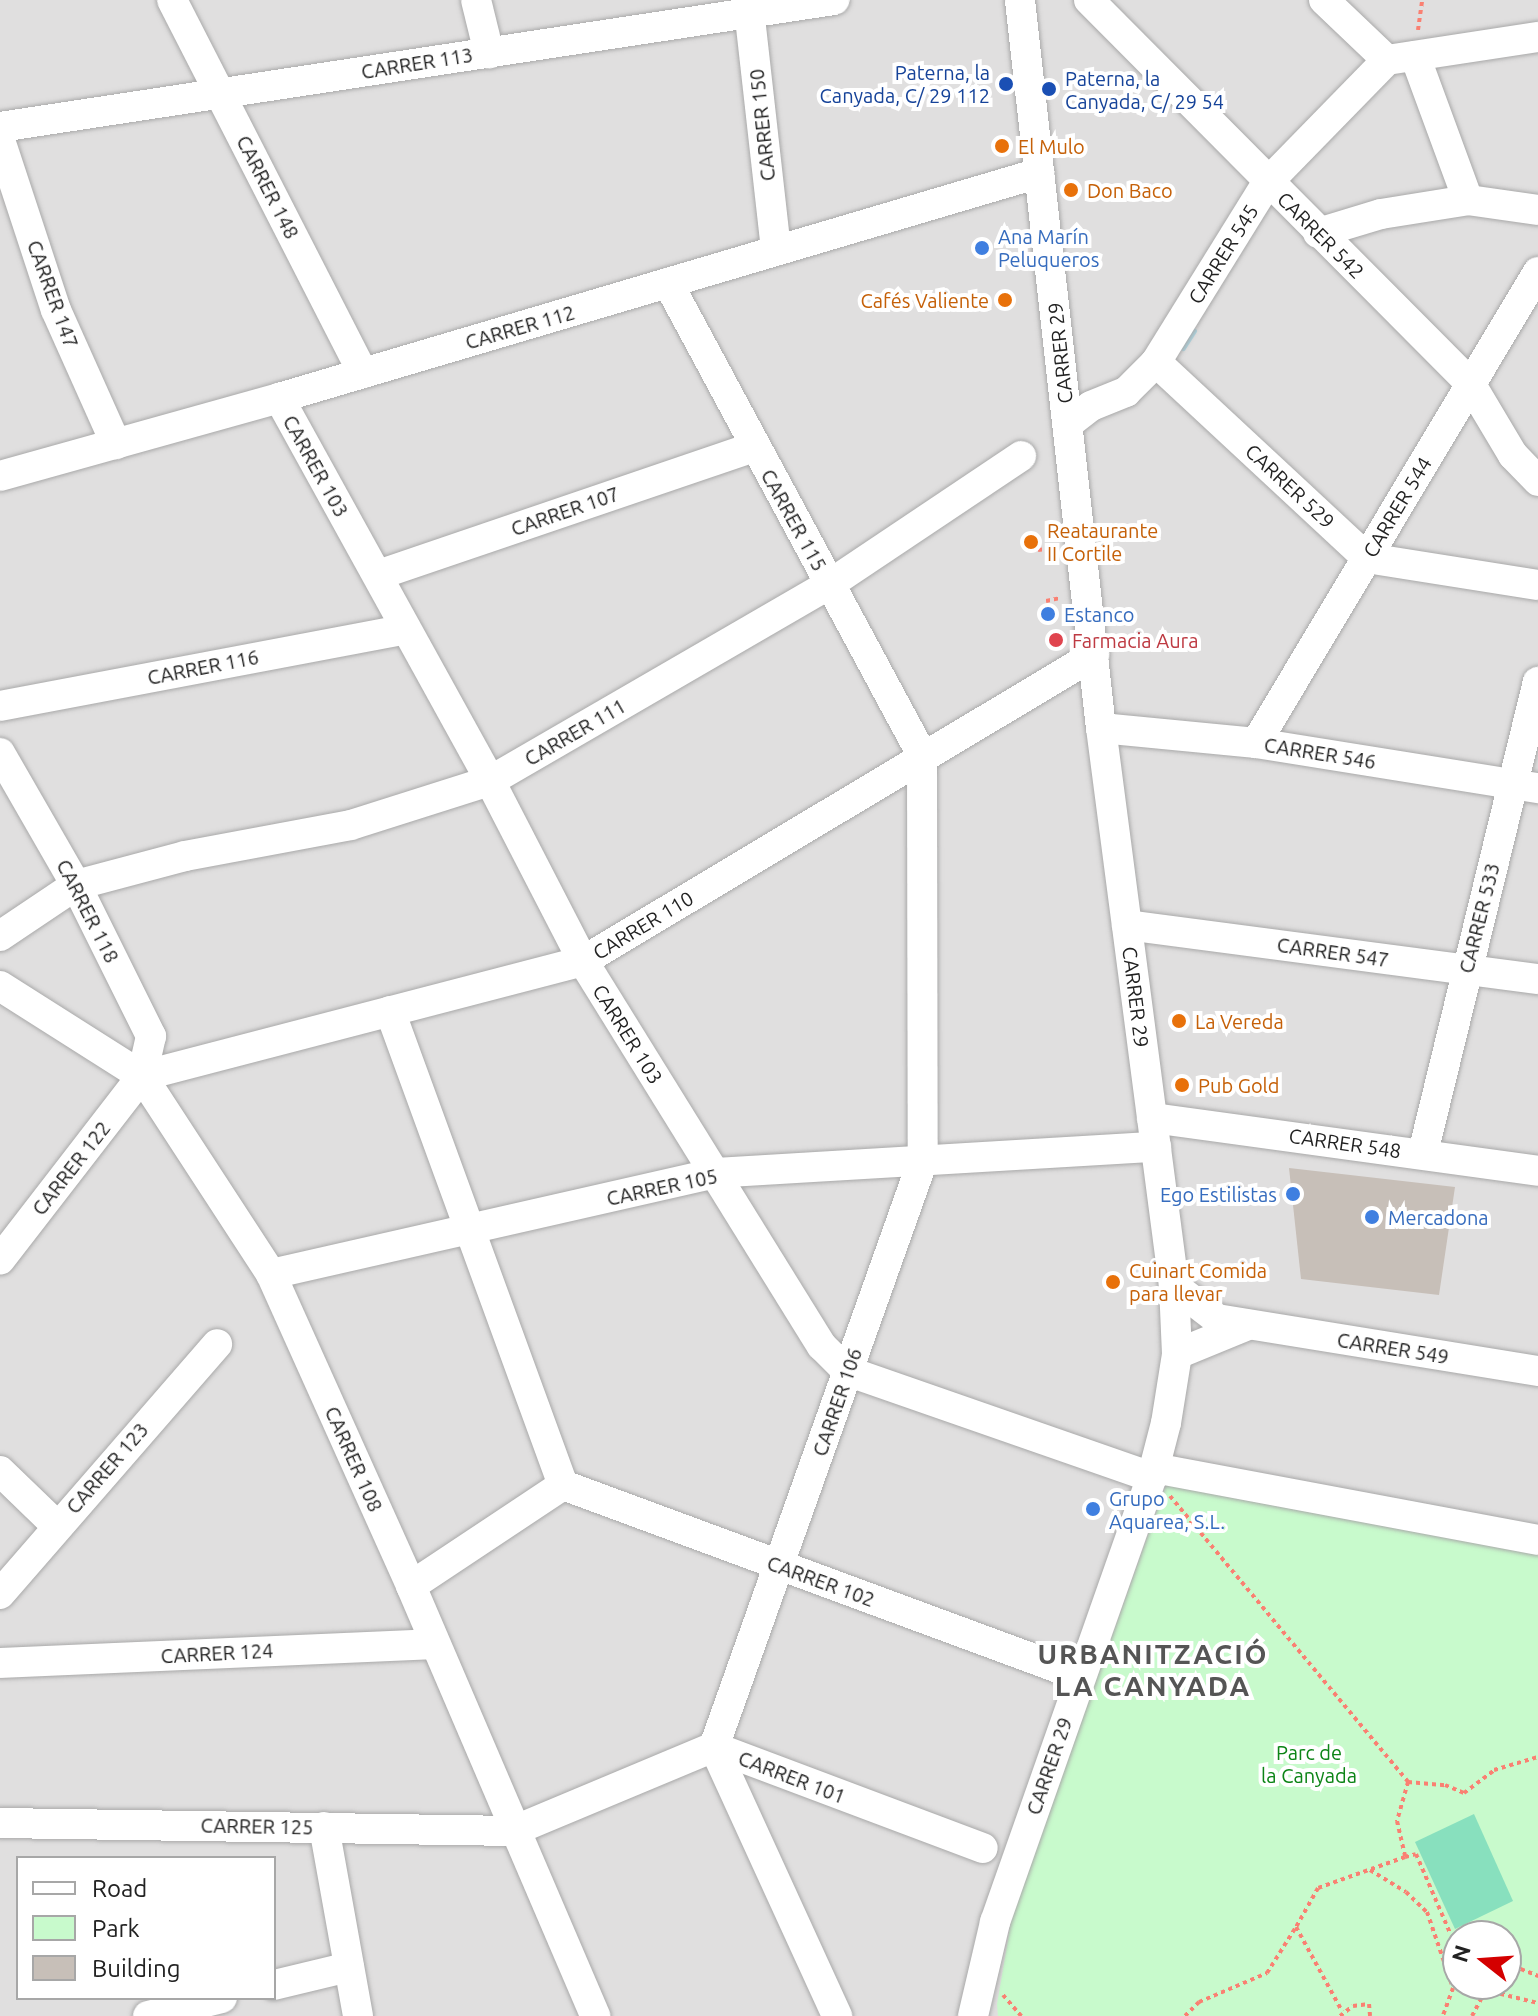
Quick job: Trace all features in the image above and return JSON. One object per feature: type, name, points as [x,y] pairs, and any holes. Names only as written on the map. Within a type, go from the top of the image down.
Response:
[{"type":"street","name":"CARRER 148","points":[[172,0],[363,373]]},
{"type":"street","points":[[476,0],[489,53]]},
{"type":"street","name":"CARRER 113","points":[[0,127],[489,53],[749,6],[834,0]]},
{"type":"street","name":"CARRER 29","points":[[983,1997],[995,1922],[1153,1472],[1166,1423],[1177,1354],[1174,1286],[1101,728],[1020,0]]},
{"type":"street","name":"CARRER 542","points":[[1089,0],[1267,183],[1470,383],[1513,455],[1538,481]]},
{"type":"street","points":[[1324,0],[1401,58],[1468,200]]},
{"type":"street","name":"CARRER 150","points":[[749,6],[776,250]]},
{"type":"street","points":[[1401,58],[1538,37]]},
{"type":"street","name":"CARRER 545","points":[[1068,424],[1091,406],[1126,392],[1156,362],[1267,183],[1401,58]]},
{"type":"street","name":"CARRER 147","points":[[0,140],[56,310],[116,444]]},
{"type":"street","name":"CARRER 112","points":[[0,476],[279,398],[1039,173]]},
{"type":"street","points":[[1318,233],[1381,214],[1468,200],[1538,210]]},
{"type":"street","name":"CARRER 544","points":[[1256,743],[1538,272]]},
{"type":"street","name":"CARRER 115","points":[[668,283],[753,447],[922,755]]},
{"type":"street","name":"CARRER 529","points":[[1156,362],[1367,558]]},
{"type":"street","name":"CARRER 103","points":[[279,398],[490,781],[583,961],[822,1346],[847,1371],[1153,1472],[1538,1540]]},
{"type":"street","name":"CARRER 107","points":[[378,575],[753,447]]},
{"type":"street","name":"CARRER 111","points":[[0,936],[76,885],[185,856],[351,825],[490,781],[830,584],[1021,456]]},
{"type":"street","points":[[1367,558],[1538,585]]},
{"type":"street","name":"CARRER 116","points":[[0,706],[406,629]]},
{"type":"street","name":"CARRER 110","points":[[142,1076],[583,961],[922,755],[1094,655]]},
{"type":"street","name":"CARRER 533","points":[[1423,1153],[1465,970],[1525,787],[1538,682]]},
{"type":"street","name":"CARRER 546","points":[[1101,728],[1256,743],[1525,787]]},
{"type":"street","name":"CARRER 118","points":[[0,753],[76,885],[151,1036],[142,1076]]},
{"type":"street","name":"CARRER 106","points":[[714,1747],[923,1160],[922,755]]},
{"type":"street","name":"CARRER 547","points":[[1127,925],[1538,979]]},
{"type":"street","name":"CARRER 108","points":[[0,986],[142,1076],[271,1274],[411,1586],[513,1831],[595,2016]]},
{"type":"street","points":[[390,1011],[563,1485],[411,1586]]},
{"type":"street","name":"CARRER 122","points":[[0,1260],[142,1076]]},
{"type":"street","name":"CARRER 548","points":[[1152,1118],[1538,1171]]},
{"type":"street","name":"CARRER 105","points":[[271,1274],[714,1173],[1156,1147]]},
{"type":"street","name":"CARRER 549","points":[[1174,1286],[1217,1319],[1538,1371]]},
{"type":"street","points":[[1177,1354],[1248,1325]]},
{"type":"street","name":"CARRER 123","points":[[0,1594],[217,1344]]},
{"type":"street","points":[[0,1471],[57,1526]]},
{"type":"street","name":"CARRER 102","points":[[563,1485],[1080,1676]]},
{"type":"street","name":"CARRER 124","points":[[0,1663],[433,1644]]},
{"type":"street","points":[[714,1747],[837,2016]]},
{"type":"street","name":"CARRER 101","points":[[513,1831],[714,1747],[983,1848]]},
{"type":"street","name":"CARRER 125","points":[[0,1823],[513,1831]]},
{"type":"street","points":[[324,1827],[358,2016]]},
{"type":"street","points":[[276,1985],[349,1967]]},
{"type":"street","points":[[951,2016],[983,1997]]},
{"type":"street","points":[[148,2016],[214,2000]]},
{"type":"path","points":[[1038,550],[1054,548]]},
{"type":"path","points":[[1046,601],[1060,598]]},
{"type":"path","points":[[1153,1472],[1408,1782],[1445,1785],[1464,1793],[1494,1770],[1538,1757]]},
{"type":"path","points":[[1405,1857],[1397,1821],[1408,1782]]},
{"type":"path","points":[[1185,2016],[1199,2002],[1267,1973],[1318,1888],[1416,1854],[1444,1920]]},
{"type":"path","points":[[1369,1870],[1406,1892],[1427,1912],[1442,1950]]},
{"type":"path","points":[[1296,1927],[1341,2014],[1369,2004],[1370,2016]]},
{"type":"path","points":[[983,1997],[1021,2016]]},
{"type":"shaded area","points":[[0,0],[1538,0],[1538,2016],[0,2016]]},
{"type":"green space","name":"Parc de la Canyada","points":[[1168,1479],[1538,1544],[1538,2016],[998,2016],[997,2004],[1012,1916]]},
{"type":"green space","points":[[1474,1814],[1513,1901],[1474,1920],[1451,1920],[1415,1842]]},
{"type":"building","name":"Mercadona","points":[[1289,1168],[1455,1187],[1439,1295],[1301,1279]]},
{"type":"waterway","points":[[1183,348],[1194,331]]},
{"type":"place","name":"Paterna, la Canyada, C/ 29 112","points":[[1006,84]]},
{"type":"place","name":"Paterna, la Canyada, C/ 29 54","points":[[1049,89]]},
{"type":"place","name":"El Mulo","points":[[1002,146]]},
{"type":"place","name":"Don Baco","points":[[1071,190]]},
{"type":"place","name":"Ana Marín Peluqueros","points":[[982,248]]},
{"type":"place","name":"Cafés Valiente","points":[[1005,300]]},
{"type":"place","name":"Reataurante II Cortile","points":[[1031,542]]},
{"type":"place","name":"Estanco","points":[[1048,614]]},
{"type":"place","name":"Farmacia Aura","points":[[1056,640]]},
{"type":"place","name":"La Vereda","points":[[1179,1021]]},
{"type":"place","name":"Pub Gold","points":[[1182,1085]]},
{"type":"place","name":"Ego Estilistas","points":[[1293,1194]]},
{"type":"place","name":"Mercadona","points":[[1372,1217]]},
{"type":"place","name":"Cuinart Comida para llevar","points":[[1113,1282]]},
{"type":"place","name":"Grupo Aquarea, S.L.","points":[[1093,1509]]},
{"type":"district","name":"URBANITZACIÓ LA CANYADA","points":[[1153,1670]]}]
